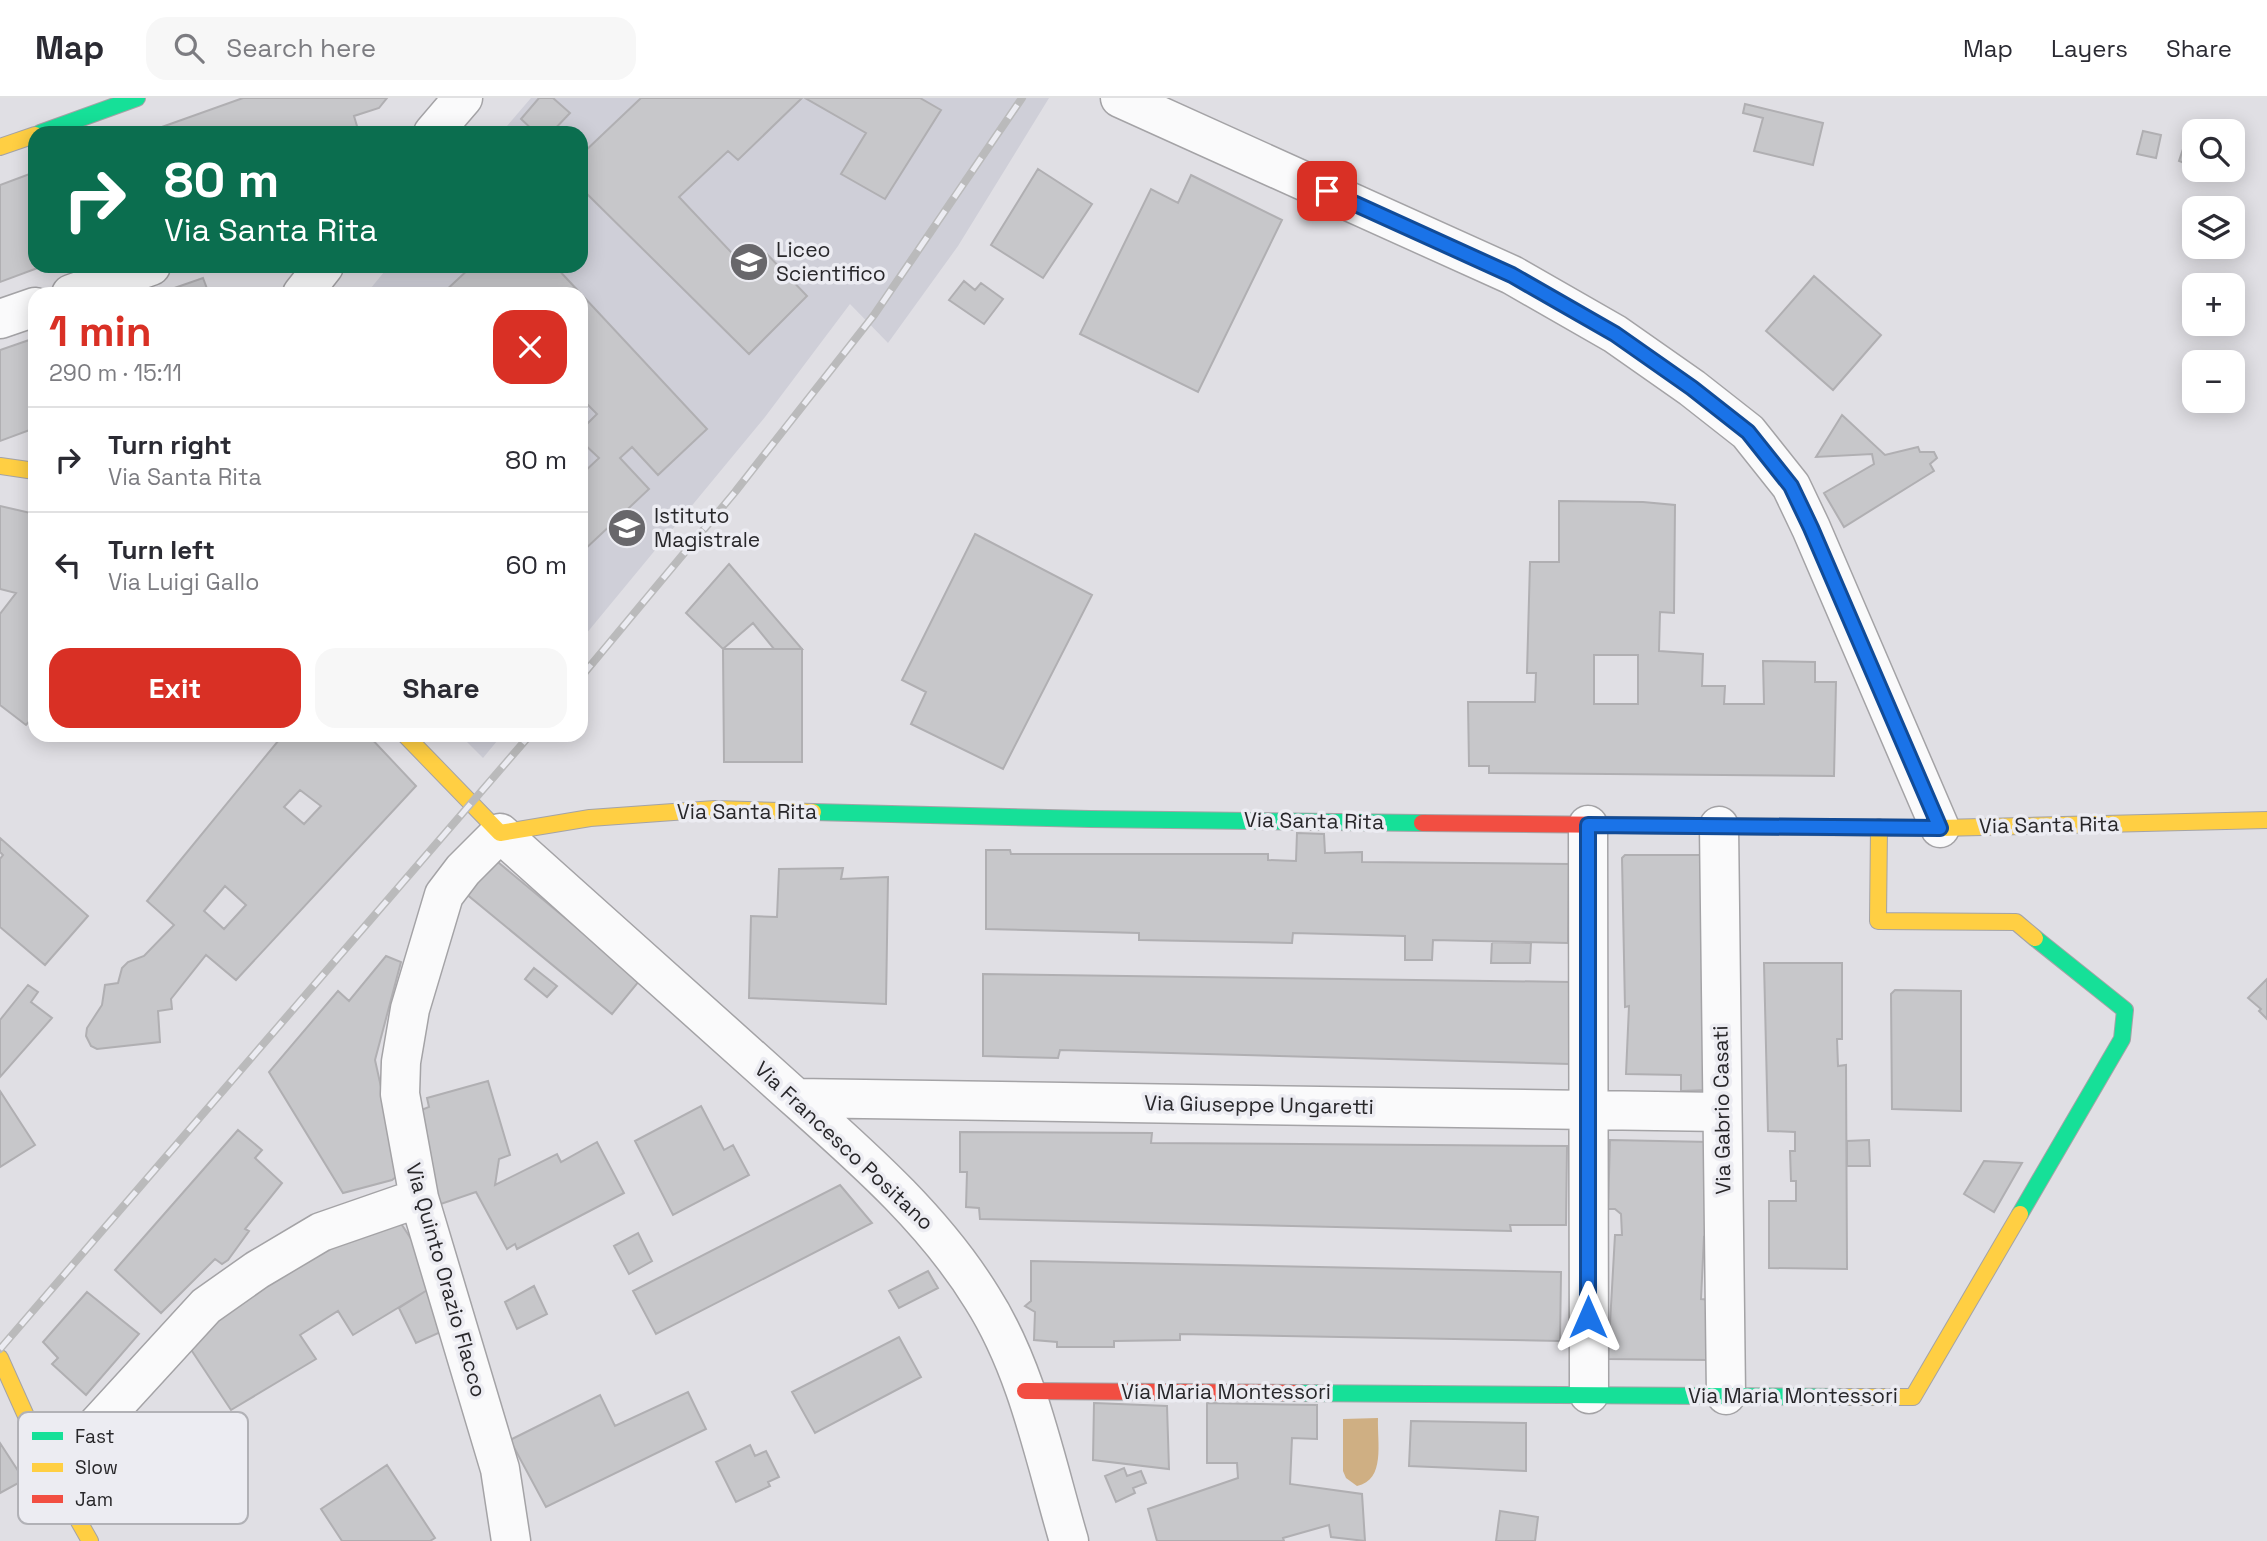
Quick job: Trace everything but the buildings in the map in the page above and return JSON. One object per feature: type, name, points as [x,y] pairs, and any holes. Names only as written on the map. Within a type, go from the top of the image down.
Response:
[{"type":"street","points":[[59,126],[137,98]]},
{"type":"street","points":[[439,126],[463,98]]},
{"type":"street","points":[[1120,98],[1512,275],[1615,334],[1692,388],[1748,432],[1791,486],[1940,828]]},
{"type":"street","points":[[0,147],[28,137]]},
{"type":"street","points":[[91,287],[132,273]]},
{"type":"street","points":[[308,287],[318,273]]},
{"type":"street","points":[[0,319],[28,309]]},
{"type":"street","points":[[0,466],[28,470]]},
{"type":"street","points":[[412,742],[500,833]]},
{"type":"street","name":"Via Santa Rita","points":[[500,833],[590,818],[715,809],[1090,819],[1940,828],[2267,820]]},
{"type":"street","points":[[1588,825],[1589,1394]]},
{"type":"street","name":"Via Gabrio Casati","points":[[1719,826],[1726,1395]]},
{"type":"street","name":"Via Maria Montessori","points":[[1025,1391],[1913,1397],[2122,1039],[2125,1010],[2016,922],[1878,922],[1879,827]]},
{"type":"street","name":"Via Francesco Positano","points":[[500,833],[796,1098],[872,1168],[944,1241],[983,1299],[1004,1339],[1025,1391],[1069,1541]]},
{"type":"street","name":"Via Quinto Orazio Flacco","points":[[500,833],[463,870],[444,895],[411,1009],[401,1062],[400,1094],[419,1198],[500,1469],[511,1541]]},
{"type":"street","name":"Via Giuseppe Ungaretti","points":[[796,1098],[1722,1112]]},
{"type":"street","points":[[109,1412],[206,1306],[257,1270],[321,1232],[419,1198]]},
{"type":"street","points":[[0,1358],[24,1412]]},
{"type":"street","points":[[80,1524],[90,1541]]},
{"type":"shaded area","points":[[531,98],[1049,98],[958,246],[888,343],[850,304],[765,417],[588,632],[588,287],[372,287],[383,273],[588,273],[588,126],[507,126]]},
{"type":"shaded area","points":[[467,742],[496,742],[483,758]]},
{"type":"shaded area","points":[[1378,1418],[1379,1448],[1376,1468],[1366,1482],[1357,1486],[1346,1478],[1343,1471],[1343,1419]]},
{"type":"railway","points":[[588,669],[735,492],[874,315],[1022,98]]},
{"type":"railway","points":[[0,1349],[524,742]]},
{"type":"traffic: fast","points":[[59,126],[137,98]]},
{"type":"traffic: fast","points":[[813,812],[1422,823]]},
{"type":"traffic: fast","points":[[2020,1214],[2122,1039],[2125,1010],[2035,938]]},
{"type":"traffic: fast","points":[[1294,1393],[1844,1397]]},
{"type":"traffic: slow","points":[[0,147],[28,137]]},
{"type":"traffic: slow","points":[[0,466],[28,470]]},
{"type":"traffic: slow","points":[[412,742],[500,833],[590,818],[715,809],[813,812]]},
{"type":"traffic: slow","points":[[1804,827],[1940,828],[2267,820]]},
{"type":"traffic: slow","points":[[1879,827],[1878,921],[2016,922],[2035,938]]},
{"type":"traffic: slow","points":[[1844,1397],[1913,1397],[2020,1214]]},
{"type":"traffic: slow","points":[[0,1358],[24,1412]]},
{"type":"traffic: slow","points":[[80,1524],[90,1541]]},
{"type":"traffic: jam","points":[[1422,823],[1804,827]]},
{"type":"traffic: jam","points":[[1025,1391],[1294,1393]]},
{"type":"place","name":"Liceo Scientifico","points":[[749,262]]},
{"type":"place","name":"Istituto Magistrale","points":[[627,528]]},
{"type":"route","points":[[1327,191],[1512,275],[1615,334],[1692,388],[1748,432],[1791,486],[1940,828],[1588,825],[1588,1317]]}]
